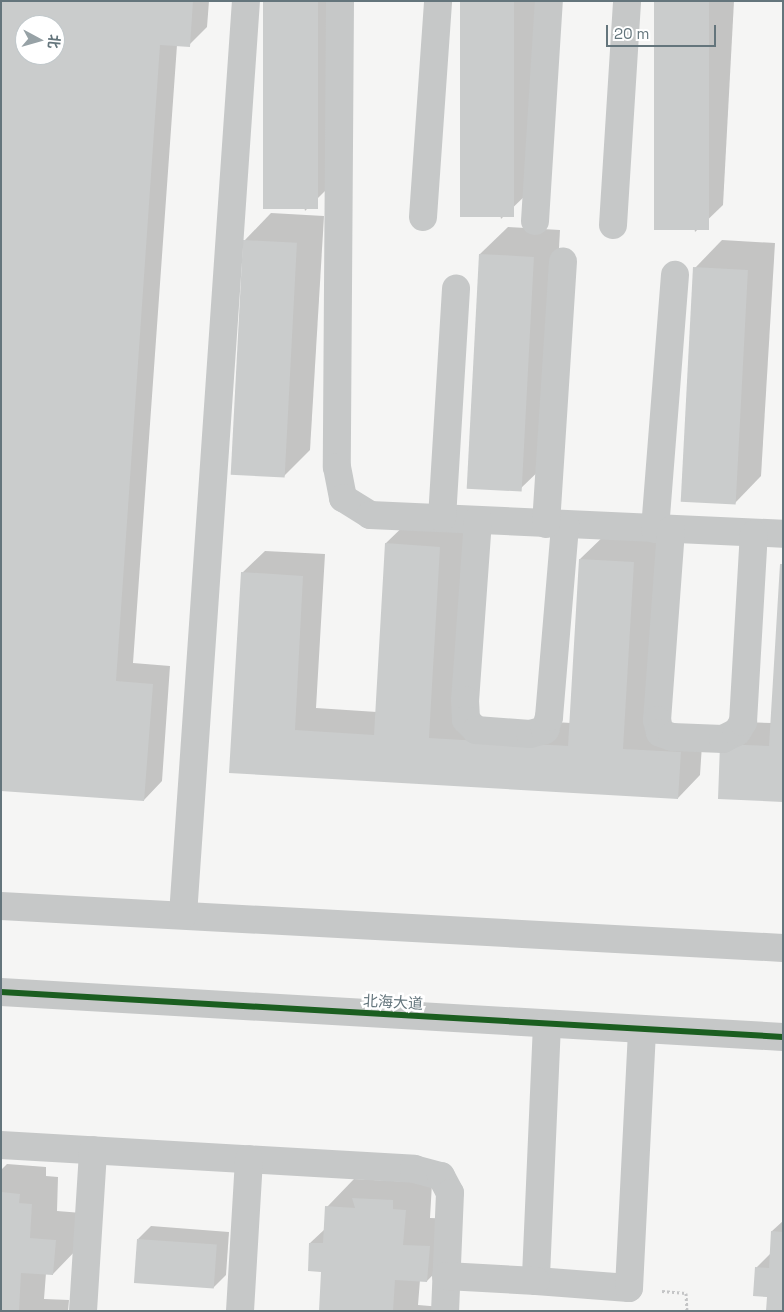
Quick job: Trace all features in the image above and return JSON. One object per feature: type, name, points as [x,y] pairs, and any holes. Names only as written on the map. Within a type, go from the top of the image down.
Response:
[{"type":"street","points":[[183,916],[246,1]]},
{"type":"street","points":[[340,1],[338,475],[343,498],[370,515],[783,534]]},
{"type":"street","points":[[422,217],[438,1]]},
{"type":"street","points":[[535,221],[549,1]]},
{"type":"street","points":[[613,225],[627,1]]},
{"type":"street","points":[[478,520],[465,700],[466,720],[476,730],[530,734],[546,730],[549,717],[563,262]]},
{"type":"street","points":[[675,275],[663,529],[658,720],[660,733],[672,737],[723,738],[737,732],[743,722],[754,534]]},
{"type":"street","points":[[442,518],[456,288]]},
{"type":"street","points":[[1,906],[783,948]]},
{"type":"street","name":"北海大道","points":[[1,992],[783,1037]]},
{"type":"street","points":[[536,1281],[547,1024]]},
{"type":"street","points":[[446,1276],[628,1288],[642,1029]]},
{"type":"street","points":[[1,1145],[414,1169],[441,1176],[450,1193],[445,1311]]},
{"type":"street","points":[[83,1311],[93,1150]]},
{"type":"street","points":[[240,1311],[249,1159]]},
{"type":"building","points":[[1,1],[193,1],[190,47],[160,45],[116,681],[153,684],[144,801],[1,791]]},
{"type":"building","points":[[263,1],[318,1],[318,209],[263,209]]},
{"type":"building","points":[[460,1],[514,1],[514,217],[460,217]]},
{"type":"building","points":[[654,1],[709,1],[709,230],[654,230]]},
{"type":"building","points":[[243,240],[297,243],[285,478],[231,475]]},
{"type":"building","points":[[479,254],[534,257],[522,492],[467,489]]},
{"type":"building","points":[[693,267],[748,270],[736,505],[681,502]]},
{"type":"building","points":[[385,543],[440,547],[429,738],[568,746],[579,559],[634,562],[623,749],[681,752],[678,799],[229,773],[241,572],[303,576],[295,730],[374,735]]},
{"type":"building","points":[[780,564],[783,564],[783,802],[718,799],[720,744],[769,746]]},
{"type":"building","points":[[1,1192],[20,1194],[19,1203],[32,1204],[30,1238],[56,1240],[53,1275],[21,1273],[19,1311],[1,1311]]},
{"type":"building","points":[[352,1198],[393,1200],[393,1209],[406,1210],[403,1245],[430,1246],[427,1282],[395,1280],[393,1311],[319,1311],[321,1272],[308,1271],[309,1243],[323,1243],[325,1206],[355,1208]]},
{"type":"building","points":[[771,1231],[783,1232],[783,1311],[766,1311],[767,1297],[753,1296],[755,1267],[769,1268]]},
{"type":"building","points":[[137,1239],[217,1245],[214,1288],[134,1283]]},
{"type":"cycle path","points":[[1,992],[783,1037]]}]
